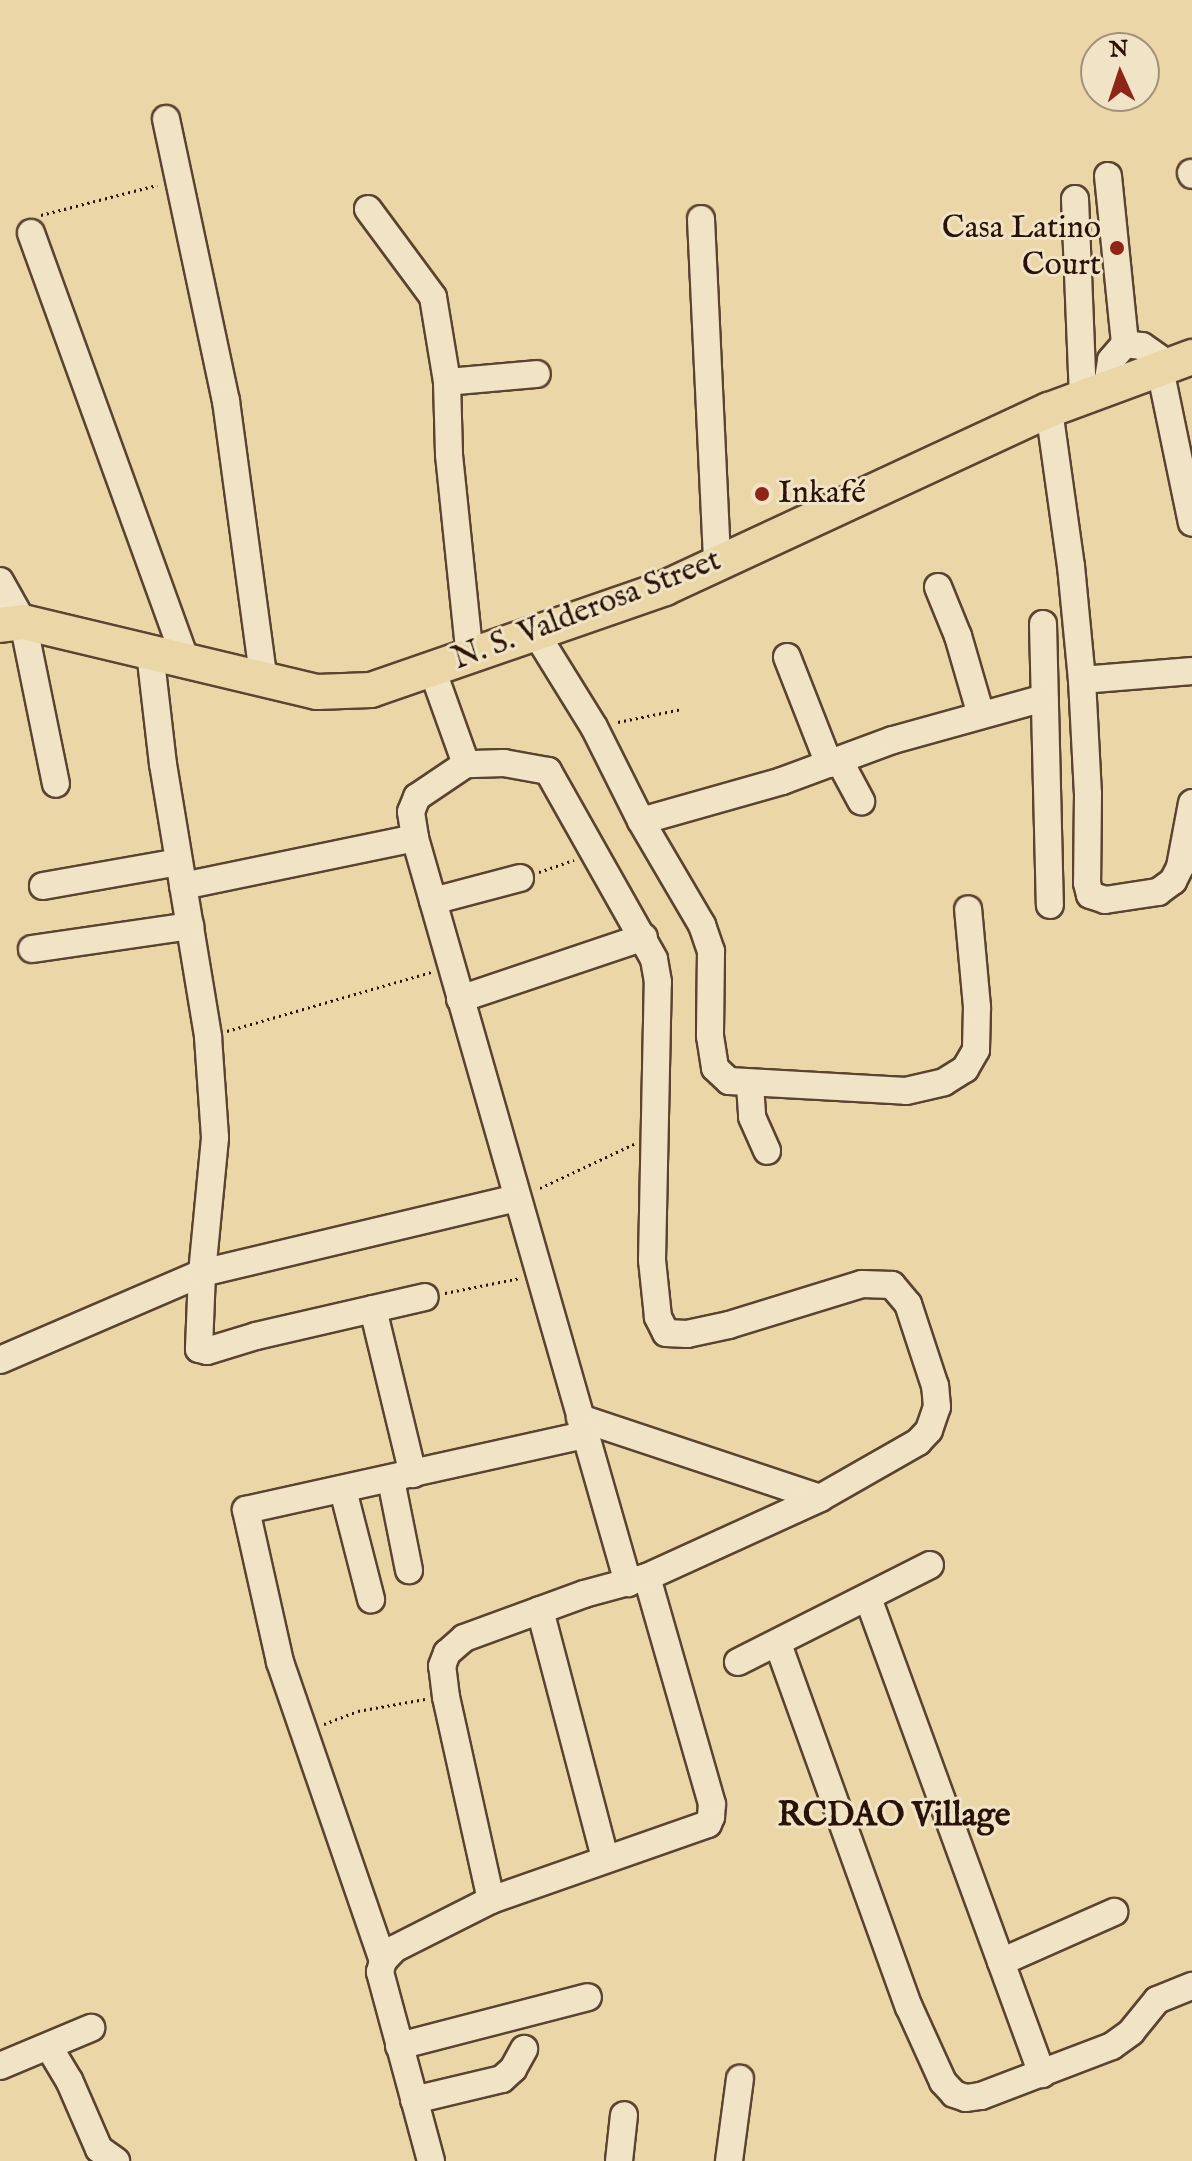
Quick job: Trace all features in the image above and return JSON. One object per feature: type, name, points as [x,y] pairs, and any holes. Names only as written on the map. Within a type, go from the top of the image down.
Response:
[{"type":"main road","name":"N. S. Valderosa Street","points":[[11,624],[185,659],[317,692],[371,690],[537,635],[665,588],[1049,410],[1174,364]]},
{"type":"street","points":[[166,119],[226,401],[264,681]]},
{"type":"street","points":[[1095,391],[1111,360],[1125,344],[1108,176]]},
{"type":"street","points":[[1075,199],[1095,391]]},
{"type":"street","points":[[368,209],[433,297],[447,382],[449,455],[470,657]]},
{"type":"street","points":[[701,219],[717,564]]},
{"type":"street","points":[[31,233],[185,659]]},
{"type":"street","points":[[1125,344],[1142,346],[1174,364],[1192,523]]},
{"type":"street","points":[[447,382],[537,374]]},
{"type":"street","points":[[1049,410],[1071,566],[1082,680],[1088,794],[1087,883],[1090,895],[1105,900],[1158,892],[1173,881],[1180,867],[1192,803]]},
{"type":"street","points":[[0,581],[56,784]]},
{"type":"street","points":[[938,587],[958,636],[981,715]]},
{"type":"street","points":[[1043,624],[1050,905]]},
{"type":"street","points":[[537,635],[594,727],[641,821],[708,940],[712,968],[710,1036],[715,1068],[729,1081],[750,1085],[906,1091],[944,1082],[965,1069],[976,1050],[977,1007],[968,909]]},
{"type":"street","points":[[150,652],[163,764],[208,1037],[215,1138],[202,1273],[199,1349],[203,1352],[256,1336],[425,1297]]},
{"type":"street","points":[[787,657],[834,762],[861,801]]},
{"type":"street","points":[[432,669],[466,764]]},
{"type":"street","points":[[1082,680],[1192,671]]},
{"type":"street","points":[[641,821],[782,781],[981,715],[1044,698]]},
{"type":"street","points":[[383,1961],[394,1949],[491,1900],[605,1857],[708,1824],[711,1817],[712,1804],[637,1580],[582,1426],[415,838],[411,812],[417,797],[466,764],[504,763],[544,768],[597,853],[654,959],[658,982],[652,1136],[652,1260],[658,1317],[666,1333],[687,1334],[729,1325],[862,1284],[892,1285],[908,1304],[935,1386],[937,1407],[929,1430],[902,1455],[820,1498],[637,1580],[464,1638],[447,1653],[442,1666],[446,1697],[491,1900]]},
{"type":"street","points":[[43,886],[181,874],[415,838]]},
{"type":"street","points":[[433,901],[520,878]]},
{"type":"street","points":[[32,949],[190,926]]},
{"type":"street","points":[[460,999],[644,937]]},
{"type":"street","points":[[750,1085],[752,1117],[767,1151]]},
{"type":"street","points":[[0,1360],[202,1273],[517,1198]]},
{"type":"street","points":[[373,1309],[402,1477],[409,1570]]},
{"type":"street","points":[[431,2161],[381,1984],[383,1961],[271,1633],[246,1510],[402,1477],[582,1426],[820,1498]]},
{"type":"street","points":[[343,1490],[371,1599]]},
{"type":"street","points":[[738,1662],[930,1565]]},
{"type":"street","points":[[868,1598],[1042,2074]]},
{"type":"street","points":[[540,1610],[605,1857]]},
{"type":"street","points":[[778,1644],[909,2007],[943,2082],[954,2094],[966,2098],[1042,2074],[1112,2046],[1131,2032],[1157,2000],[1192,1986]]},
{"type":"street","points":[[1001,1962],[1114,1912]]},
{"type":"street","points":[[399,2046],[588,1997]]},
{"type":"street","points":[[0,2066],[91,2028]]},
{"type":"street","points":[[49,2047],[69,2080],[99,2149],[116,2161]]},
{"type":"street","points":[[414,2100],[502,2079],[513,2069],[524,2049]]},
{"type":"street","points":[[729,2161],[740,2079]]},
{"type":"street","points":[[619,2161],[624,2115]]},
{"type":"path","points":[[31,233],[31,223],[48,212],[181,180]]},
{"type":"path","points":[[594,727],[682,709]]},
{"type":"path","points":[[520,878],[597,853]]},
{"type":"path","points":[[208,1037],[450,967]]},
{"type":"path","points":[[517,1198],[652,1136]]},
{"type":"path","points":[[425,1297],[539,1275]]},
{"type":"path","points":[[305,1731],[371,1708],[446,1697]]},
{"type":"place","name":"Casa Latino Court","points":[[1117,248]]},
{"type":"place","name":"Inkafé","points":[[762,494]]},
{"type":"district","name":"RCDAO Village","points":[[894,1816]]}]
